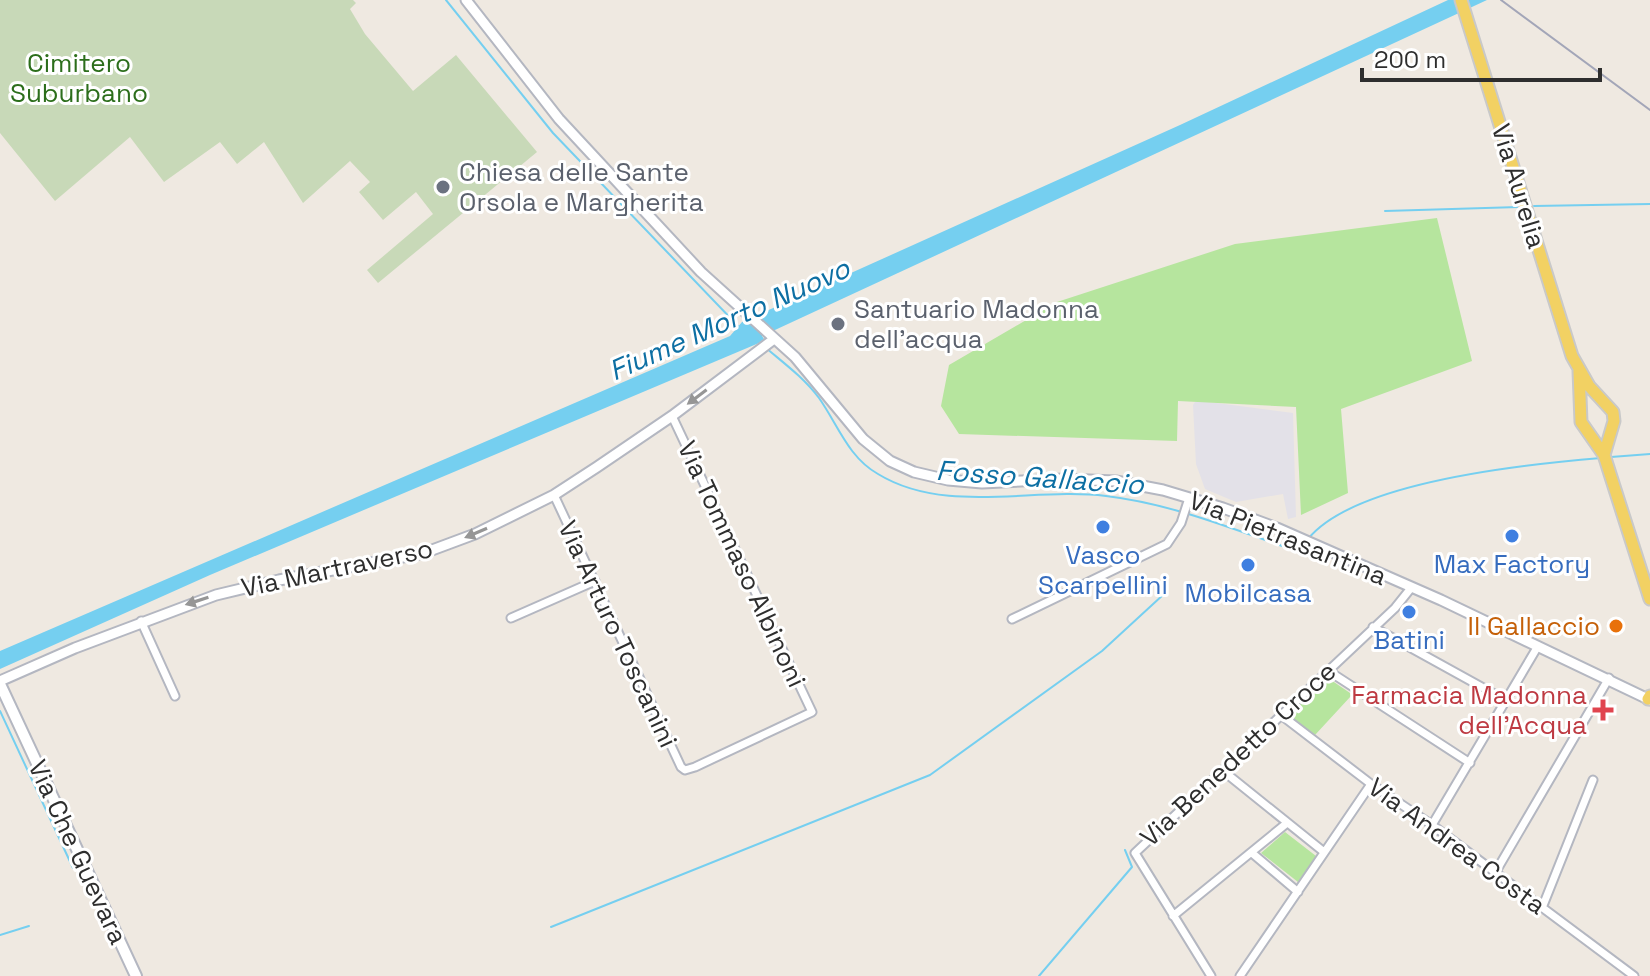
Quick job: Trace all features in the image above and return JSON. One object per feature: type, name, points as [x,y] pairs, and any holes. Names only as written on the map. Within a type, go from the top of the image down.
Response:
[{"type":"main road","name":"Via Aurelia","points":[[1461,0],[1572,356],[1579,371],[1603,401]]},
{"type":"main road","name":"Via Aurelia","points":[[1579,371],[1582,410]]},
{"type":"main road","points":[[1604,455],[1614,421],[1613,412],[1603,401],[1590,402],[1582,410],[1580,419],[1604,455],[1650,599]]},
{"type":"main road","points":[[1583,427],[1596,434],[1610,428]]},
{"type":"main road","name":"Via Che Guevara","points":[[0,683],[136,976]]},
{"type":"street","name":"Via Pietrasantina","points":[[466,0],[559,119],[701,272],[816,379],[863,439],[880,455],[907,469],[939,479],[967,482],[1116,481],[1189,498],[1298,537],[1649,698]]},
{"type":"street","name":"Via Martraverso","points":[[0,683],[189,603],[241,589],[424,553],[475,534],[554,495],[672,416],[772,339]]},
{"type":"street","name":"Via Tommaso Albinoni","points":[[672,416],[812,712],[685,770]]},
{"type":"street","name":"Via Arturo Toscanini","points":[[554,495],[679,765],[685,770]]},
{"type":"street","points":[[1012,619],[1167,544],[1181,521],[1189,498]]},
{"type":"street","points":[[511,618],[595,581]]},
{"type":"street","name":"Via Benedetto Croce","points":[[1211,976],[1135,853],[1395,608],[1411,588]]},
{"type":"street","points":[[141,621],[175,696]]},
{"type":"street","points":[[1373,627],[1507,701]]},
{"type":"street","points":[[1432,825],[1538,646]]},
{"type":"street","points":[[1327,670],[1470,763]]},
{"type":"street","points":[[1495,873],[1609,678]]},
{"type":"street","name":"Via Andrea Costa","points":[[1281,715],[1634,976]]},
{"type":"street","points":[[1222,770],[1324,852]]},
{"type":"street","points":[[1542,908],[1593,780]]},
{"type":"street","points":[[1240,976],[1371,784]]},
{"type":"street","points":[[1173,916],[1287,823]]},
{"type":"street","points":[[1252,853],[1298,892]]},
{"type":"shaded area","points":[[1201,401],[1293,413],[1296,517],[1288,519],[1283,494],[1236,502],[1205,489],[1196,464],[1193,405]]},
{"type":"green space","name":"Cimitero Suburbano","points":[[0,0],[353,0],[356,3],[350,9],[365,34],[413,91],[456,55],[537,152],[378,283],[367,270],[433,214],[416,192],[383,220],[359,192],[370,182],[350,161],[303,203],[264,142],[237,164],[220,142],[164,182],[130,137],[55,201],[0,133]]},
{"type":"green space","points":[[1437,218],[1472,361],[1341,409],[1348,493],[1301,515],[1296,407],[1178,401],[1177,441],[959,434],[941,406],[949,365],[1057,302],[1235,244]]},
{"type":"green space","points":[[1325,678],[1351,696],[1315,735],[1289,713]]},
{"type":"green space","points":[[1285,832],[1316,856],[1298,882],[1261,853]]},
{"type":"water","points":[[1448,0],[1487,0],[762,336],[764,339],[759,343],[210,575],[0,669],[0,651],[730,336],[742,322],[1180,125]]},
{"type":"waterway","name":"Fiume Morto Nuovo","points":[[446,0],[553,133],[739,327]]},
{"type":"waterway","points":[[1534,206],[1650,204]]},
{"type":"waterway","points":[[1385,211],[1519,207]]},
{"type":"waterway","name":"Fosso Gallaccio","points":[[766,348],[813,391],[859,459],[878,474],[904,486],[960,497],[1106,496],[1180,511],[1299,552],[1304,544]]},
{"type":"waterway","name":"Fosso Gallaccio","points":[[1611,457],[1650,454]]},
{"type":"waterway","name":"Fosso Gallaccio","points":[[1308,539],[1331,519],[1402,489],[1489,471],[1601,458]]},
{"type":"waterway","points":[[551,927],[930,775],[1102,651],[1164,594]]},
{"type":"waterway","points":[[0,711],[73,868]]},
{"type":"waterway","points":[[1039,976],[1132,867],[1125,850]]},
{"type":"waterway","points":[[0,935],[29,926]]},
{"type":"railway","points":[[1501,0],[1650,110]]},
{"type":"place","name":"Chiesa delle Sante Orsola e Margherita","points":[[443,187]]},
{"type":"place","name":"Santuario Madonna dell'acqua","points":[[838,324]]},
{"type":"place","name":"Vasco Scarpellini","points":[[1103,527]]},
{"type":"place","name":"Max Factory","points":[[1512,536]]},
{"type":"place","name":"Mobilcasa","points":[[1248,565]]},
{"type":"place","name":"Batini","points":[[1409,612]]},
{"type":"place","name":"Il Gallaccio","points":[[1616,626]]},
{"type":"place","name":"Farmacia Madonna dell'Acqua","points":[[1603,710]]}]
